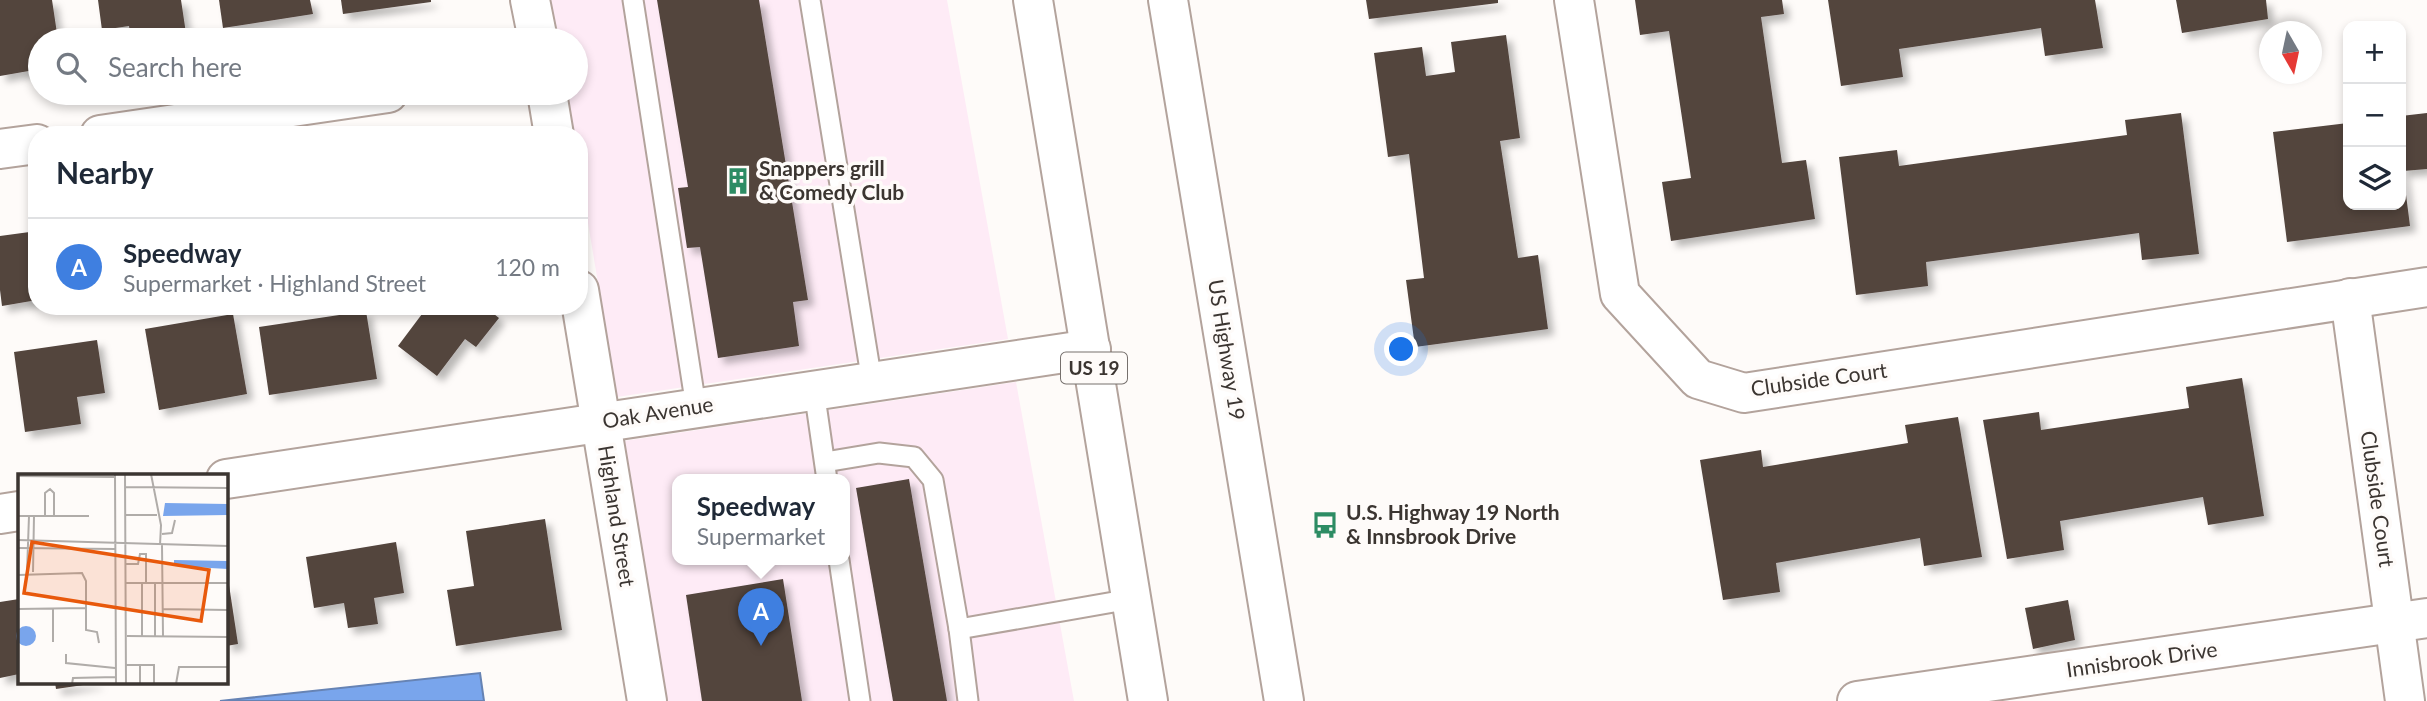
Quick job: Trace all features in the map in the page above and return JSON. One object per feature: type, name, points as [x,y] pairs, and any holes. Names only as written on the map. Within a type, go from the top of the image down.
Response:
[{"type":"main road","points":[[530,0],[536,28]]},
{"type":"main road","name":"US 19","points":[[1033,0],[1148,701]]},
{"type":"main road","name":"US Highway 19","points":[[1168,0],[1284,701]]},
{"type":"main road","name":"Clubside Court","points":[[1574,0],[1620,294],[1698,379],[1744,393],[2350,298],[2426,294]]},
{"type":"main road","points":[[162,126],[306,105]]},
{"type":"main road","points":[[549,105],[552,126]]},
{"type":"main road","points":[[0,149],[28,145]]},
{"type":"main road","name":"Clubside Court","points":[[2350,298],[2411,621],[2405,701]]},
{"type":"main road","name":"Highland Street","points":[[583,315],[647,701]]},
{"type":"main road","name":"Oak Avenue","points":[[228,480],[1090,349]]},
{"type":"main road","points":[[0,514],[18,511]]},
{"type":"main road","name":"Innisbrook Drive","points":[[1857,701],[2411,621]]},
{"type":"lane","points":[[633,0],[696,407]]},
{"type":"lane","points":[[810,0],[872,382]]},
{"type":"lane","points":[[814,390],[826,471],[879,453],[914,457],[933,480],[959,629],[968,701]]},
{"type":"lane","points":[[840,565],[860,701]]},
{"type":"lane","points":[[959,629],[1131,599]]},
{"type":"shaded area","points":[[551,0],[947,0],[1008,339],[617,397],[588,223],[588,126],[572,126],[569,105],[588,105],[588,28],[556,28]]},
{"type":"shaded area","points":[[1016,382],[1074,701],[667,701],[624,441]]},
{"type":"water","points":[[480,673],[484,701],[220,701]]},
{"type":"building","points":[[0,0],[52,0],[56,28],[28,28],[28,71],[0,76]]},
{"type":"building","points":[[98,0],[181,0],[185,28],[102,28]]},
{"type":"building","points":[[219,0],[310,0],[313,14],[223,28]]},
{"type":"building","points":[[341,0],[431,0],[431,2],[343,14]]},
{"type":"building","name":"Snappers grill & Comedy Club","points":[[657,0],[759,0],[808,300],[793,302],[799,346],[718,358],[700,247],[687,248],[678,188],[688,187]]},
{"type":"building","points":[[1366,0],[1498,0],[1498,3],[1369,19]]},
{"type":"building","points":[[1635,0],[1782,0],[1784,14],[1761,17],[1782,163],[1806,160],[1815,219],[1671,241],[1662,182],[1691,178],[1669,31],[1640,35]]},
{"type":"building","points":[[1828,0],[2095,0],[2103,48],[2045,56],[2041,28],[1899,49],[1903,77],[1841,86]]},
{"type":"building","points":[[2176,0],[2266,0],[2268,19],[2182,33]]},
{"type":"building","points":[[1506,35],[1520,138],[1500,141],[1518,258],[1538,255],[1548,329],[1415,347],[1406,280],[1424,278],[1409,154],[1388,157],[1374,53],[1422,47],[1426,76],[1455,72],[1451,42]]},
{"type":"building","points":[[2181,113],[2199,254],[2142,260],[2139,233],[1926,262],[1928,286],[1856,295],[1839,157],[1897,150],[1899,166],[2127,135],[2125,120]]},
{"type":"building","points":[[2427,113],[2427,169],[2406,171],[2406,115]]},
{"type":"building","points":[[2343,124],[2343,210],[2406,210],[2406,195],[2410,226],[2287,242],[2273,132]]},
{"type":"building","points":[[28,232],[28,302],[2,306],[0,236]]},
{"type":"building","points":[[233,315],[247,394],[159,410],[145,329]]},
{"type":"building","points":[[339,315],[367,315],[377,379],[269,395],[259,327]]},
{"type":"building","points":[[421,315],[495,315],[499,318],[476,347],[465,339],[437,376],[398,346]]},
{"type":"building","points":[[97,340],[105,393],[77,397],[81,424],[25,432],[14,352]]},
{"type":"building","points":[[2242,378],[2264,516],[2208,525],[2203,497],[2060,521],[2064,550],[2007,559],[1983,420],[2039,412],[2041,430],[2189,408],[2186,387]]},
{"type":"building","points":[[1958,417],[1982,557],[1924,566],[1920,538],[1776,563],[1780,592],[1723,600],[1700,460],[1761,450],[1763,467],[1908,443],[1905,425]]},
{"type":"building","points":[[909,479],[947,701],[893,701],[856,488]]},
{"type":"building","points":[[545,519],[562,630],[456,646],[447,590],[474,586],[466,531]]},
{"type":"building","points":[[396,542],[404,593],[374,598],[378,624],[348,628],[344,603],[314,608],[306,557]]},
{"type":"building","points":[[783,579],[802,701],[702,701],[686,595]]},
{"type":"building","points":[[228,585],[238,644],[228,646]]},
{"type":"building","points":[[18,599],[18,674],[0,678],[0,602]]},
{"type":"building","points":[[2068,600],[2075,640],[2033,649],[2025,608]]},
{"type":"building","points":[[55,684],[90,684],[56,689]]},
{"type":"place","name":"Snappers grill & Comedy Club","points":[[738,181]]},
{"type":"place","name":"U.S. Highway 19 North & Innsbrook Drive","points":[[1325,525]]},
{"type":"place","name":"Speedway","points":[[761,646]]}]
